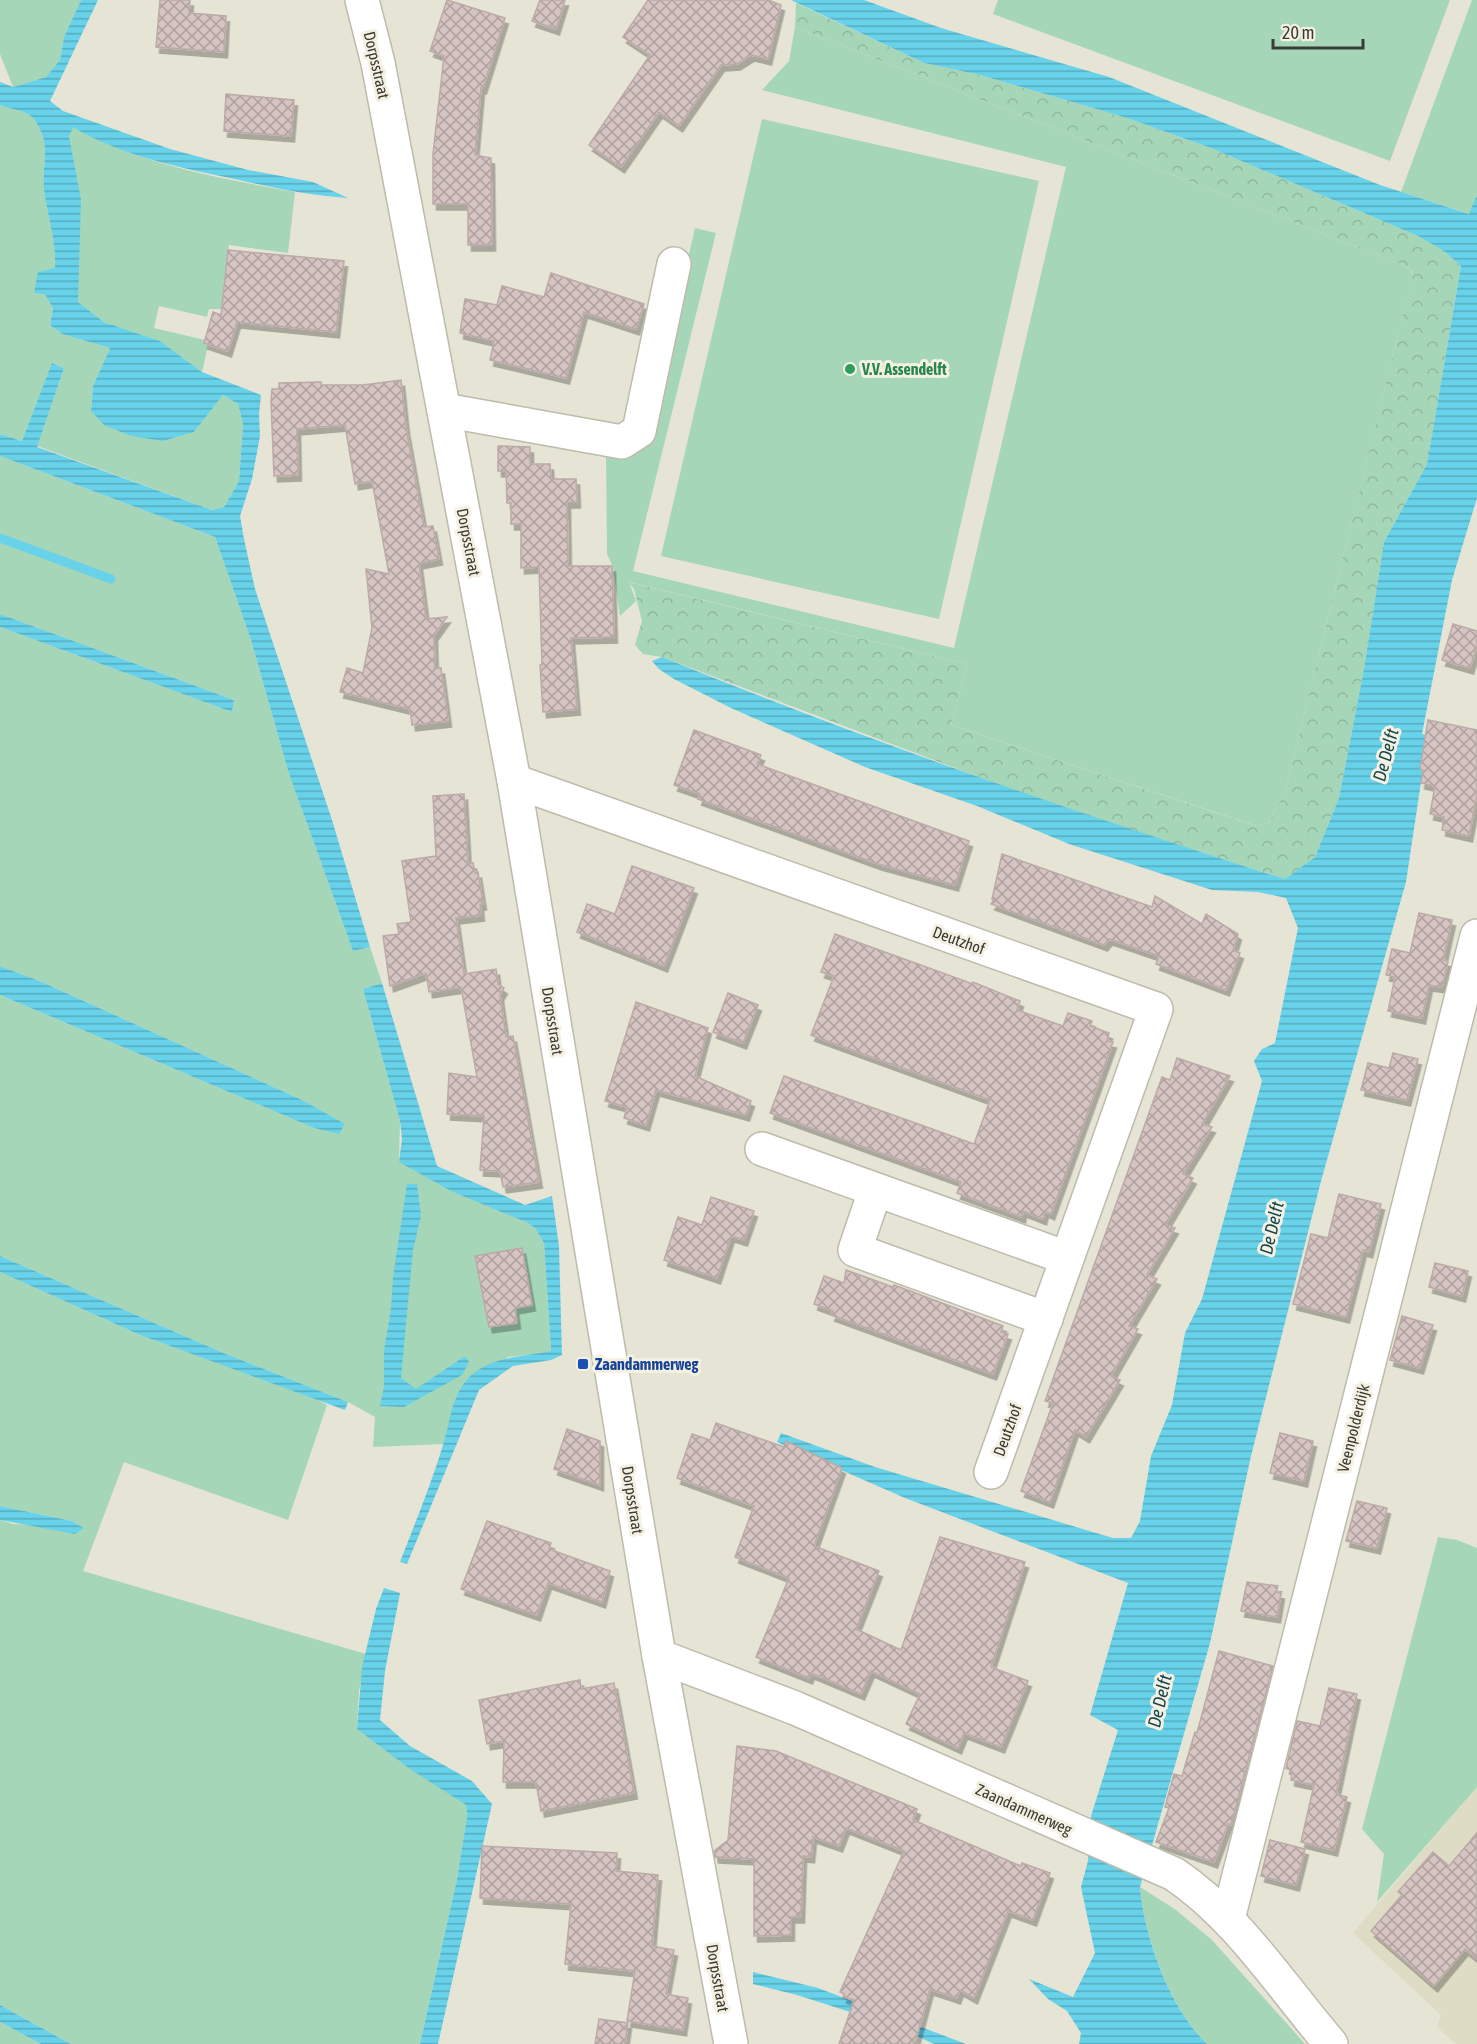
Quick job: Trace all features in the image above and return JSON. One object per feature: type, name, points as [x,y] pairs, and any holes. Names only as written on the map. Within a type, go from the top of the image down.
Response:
[{"type":"street","name":"Dorpsstraat","points":[[362,0],[378,63],[514,781],[659,1656],[730,2044]]},
{"type":"street","points":[[444,410],[622,442],[639,430],[674,264]]},
{"type":"street","name":"Deutzhof","points":[[514,781],[1156,1010],[991,1472]]},
{"type":"street","name":"Veenpolderdijk","points":[[1228,1919],[1477,936]]},
{"type":"street","points":[[762,1149],[1067,1258]]},
{"type":"street","points":[[875,1191],[855,1250],[1046,1319]]},
{"type":"street","name":"Zaandammerweg","points":[[659,1656],[795,1708],[1174,1874],[1202,1893],[1228,1919],[1331,2044]]},
{"type":"shaded area","points":[[1477,1787],[1477,2044],[1456,2044],[1437,2027],[1441,2015],[1353,1933]]},
{"type":"green space","points":[[0,0],[81,0],[64,37],[60,60],[46,77],[13,87],[0,54]]},
{"type":"green space","points":[[998,0],[1450,0],[1390,161],[993,14]]},
{"type":"green space","points":[[1472,0],[1477,0],[1477,195],[1470,214],[1401,192]]},
{"type":"green space","points":[[796,3],[924,63],[980,75],[1127,118],[1211,148],[1418,236],[1444,251],[1461,266],[1427,464],[1384,542],[1364,669],[1339,798],[1315,857],[1285,879],[1050,804],[662,657],[643,654],[635,645],[642,621],[634,589],[628,582],[967,664],[951,725],[1256,826],[1269,822],[1285,792],[1413,273],[1408,267],[795,27]]},
{"type":"green space","points":[[795,27],[1408,267],[1413,274],[1285,792],[1269,822],[1257,826],[951,725],[967,664],[629,582],[636,601],[620,616],[613,567],[607,554],[606,456],[645,445],[695,228],[716,233],[633,571],[954,648],[1066,167],[762,90],[789,61]]},
{"type":"green space","points":[[0,105],[33,118],[44,140],[43,181],[53,239],[55,269],[38,272],[53,308],[50,325],[62,334],[110,348],[93,386],[91,411],[114,429],[152,436],[194,432],[223,395],[238,404],[243,424],[239,481],[224,507],[212,510],[37,446],[64,368],[53,363],[22,441],[0,434]]},
{"type":"green space","name":"V.V. Assendelft","points":[[762,119],[1039,181],[939,619],[661,556]]},
{"type":"green space","points":[[73,126],[124,151],[152,160],[210,175],[295,192],[288,253],[229,245],[221,309],[209,309],[207,317],[159,306],[154,328],[209,341],[202,372],[160,341],[104,322],[78,302],[69,136]]},
{"type":"green space","points":[[0,456],[215,537],[251,640],[289,774],[353,951],[370,947],[382,983],[363,989],[400,1121],[399,1161],[526,1222],[535,1228],[544,1243],[551,1352],[508,1357],[456,1397],[444,1444],[373,1447],[375,1417],[348,1402],[226,1354],[0,1256],[0,995],[314,1128],[339,1133],[345,1125],[302,1100],[42,982],[0,966],[0,627],[232,712],[234,700],[0,614]]},
{"type":"green space","points":[[0,1272],[140,1335],[327,1405],[288,1520],[124,1462],[83,1571],[366,1654],[359,1691],[357,1729],[466,1805],[467,1817],[457,1879],[420,2044],[71,2044],[0,2005],[0,1520],[13,1524],[84,1528],[72,1521],[0,1506]]},
{"type":"green space","points":[[1438,1537],[1457,1540],[1477,1548],[1477,1787],[1377,1902],[1384,1854],[1362,1829]]},
{"type":"green space","points":[[1140,1887],[1176,1910],[1212,1940],[1305,2044],[1207,2044],[1181,2012],[1161,1971],[1147,1927]]},
{"type":"green space","points":[[0,2022],[41,2044],[0,2044]]},
{"type":"water","points":[[81,0],[98,0],[50,101],[63,111],[170,149],[248,170],[313,182],[348,198],[293,191],[175,166],[112,146],[73,127],[69,136],[81,200],[78,302],[104,322],[160,341],[202,372],[261,395],[260,436],[252,479],[240,516],[244,539],[255,589],[332,820],[370,947],[353,951],[289,774],[251,640],[215,537],[0,456],[0,434],[22,441],[52,363],[64,368],[37,447],[212,510],[224,507],[239,481],[243,424],[238,404],[223,395],[194,432],[163,441],[131,436],[104,425],[91,411],[93,386],[110,348],[62,334],[50,325],[53,308],[45,294],[34,293],[38,272],[55,268],[53,238],[43,181],[44,140],[33,118],[0,105],[0,82],[13,87],[46,77],[60,60],[64,37]]},
{"type":"water","name":"De Delft","points":[[791,0],[864,0],[941,28],[1109,77],[1380,185],[1469,214],[1477,195],[1477,498],[1452,580],[1422,734],[1428,736],[1406,882],[1321,1181],[1251,1456],[1210,1643],[1140,1887],[1147,1928],[1161,1971],[1181,2012],[1207,2044],[1079,2044],[1081,2033],[1067,2011],[1048,1999],[1029,1979],[1073,1997],[1095,1953],[1081,1887],[1088,1861],[1091,1816],[1118,1730],[1090,1715],[1128,1583],[905,1498],[777,1442],[781,1433],[875,1467],[1113,1538],[1131,1538],[1140,1521],[1151,1456],[1172,1405],[1185,1333],[1202,1299],[1262,1081],[1254,1061],[1262,1049],[1275,1043],[1298,928],[1286,898],[1258,892],[1212,890],[1069,844],[977,806],[865,767],[731,708],[674,679],[652,661],[662,657],[971,774],[1285,879],[1315,857],[1339,798],[1364,669],[1384,542],[1427,464],[1461,266],[1444,251],[1418,236],[1211,148],[1127,118],[980,75],[924,63]]},
{"type":"water","points":[[0,614],[234,700],[232,712],[0,627]]},
{"type":"water","points":[[0,966],[42,982],[302,1100],[345,1124],[339,1134],[314,1128],[0,995]]},
{"type":"water","points":[[382,983],[437,1166],[525,1205],[552,1196],[559,1246],[562,1355],[551,1360],[513,1366],[479,1390],[407,1564],[400,1562],[433,1475],[454,1403],[461,1388],[474,1373],[494,1362],[551,1351],[544,1243],[535,1228],[526,1222],[451,1191],[399,1162],[402,1139],[400,1121],[363,989]]},
{"type":"water","points":[[407,1184],[417,1184],[421,1216],[413,1250],[401,1378],[416,1389],[465,1356],[469,1362],[462,1375],[404,1407],[380,1406],[384,1387],[384,1350]]},
{"type":"water","points":[[0,1256],[226,1354],[348,1402],[345,1410],[140,1335],[0,1272]]},
{"type":"water","points":[[0,1506],[72,1521],[84,1528],[75,1534],[0,1520]]},
{"type":"water","points":[[384,1588],[400,1593],[385,1671],[380,1720],[410,1746],[472,1781],[492,1804],[438,2044],[420,2044],[457,1879],[467,1817],[466,1805],[410,1769],[357,1729],[362,1667],[376,1609]]},
{"type":"water","points":[[753,1972],[818,1988],[966,2044],[934,2044],[897,2027],[797,1995],[753,1984]]},
{"type":"water","points":[[0,2005],[71,2044],[41,2044],[0,2022]]},
{"type":"building","points":[[160,0],[190,0],[189,13],[226,16],[224,52],[156,47]]},
{"type":"building","points":[[447,0],[505,18],[483,88],[481,88],[475,155],[491,158],[492,245],[468,245],[468,204],[433,204],[433,154],[444,56],[430,51]]},
{"type":"building","points":[[540,0],[565,0],[556,29],[532,21]]},
{"type":"building","points":[[648,0],[768,0],[781,5],[768,59],[751,55],[737,64],[721,65],[679,126],[659,112],[621,167],[589,145],[650,55],[623,37]]},
{"type":"building","points":[[226,94],[294,100],[291,136],[224,131]]},
{"type":"building","points":[[228,250],[344,261],[336,332],[237,322],[228,351],[204,343],[213,312],[221,315]]},
{"type":"building","points":[[551,273],[644,304],[636,329],[584,312],[566,378],[490,360],[494,341],[460,333],[465,299],[497,305],[502,286],[544,297]]},
{"type":"building","points":[[401,380],[406,428],[424,527],[433,526],[439,559],[419,563],[426,619],[447,617],[434,635],[435,668],[441,668],[448,721],[412,725],[410,709],[340,692],[347,668],[363,673],[372,628],[366,569],[389,574],[372,481],[355,484],[345,425],[297,429],[298,475],[274,476],[271,401],[272,389],[279,389],[279,383],[321,382],[321,385],[363,385]]},
{"type":"building","points":[[498,446],[530,447],[530,464],[550,464],[551,479],[576,479],[577,502],[567,502],[568,566],[612,566],[614,637],[571,638],[577,709],[543,712],[539,567],[521,568],[521,524],[511,524],[511,503],[507,503],[506,471],[498,471]]},
{"type":"building","points":[[1453,624],[1477,631],[1477,646],[1470,668],[1442,660]]},
{"type":"building","points":[[1428,720],[1477,730],[1477,794],[1469,836],[1442,830],[1444,817],[1430,814],[1435,786],[1421,783],[1423,770],[1420,769]]},
{"type":"building","points":[[694,730],[761,755],[757,764],[969,841],[955,885],[878,864],[698,799],[700,794],[674,785]]},
{"type":"building","points":[[464,794],[468,864],[473,863],[475,873],[478,872],[483,904],[480,904],[481,915],[456,918],[464,974],[496,969],[498,984],[504,988],[500,995],[506,1037],[513,1036],[539,1182],[503,1187],[500,1171],[480,1170],[484,1116],[447,1114],[449,1073],[477,1077],[461,987],[429,992],[426,973],[390,986],[383,936],[399,934],[397,924],[411,922],[402,861],[436,856],[433,796]]},
{"type":"building","points":[[1002,854],[1152,907],[1155,896],[1202,924],[1206,914],[1238,934],[1233,950],[1240,953],[1226,990],[1156,964],[1159,956],[1109,939],[1104,945],[991,904],[994,900],[992,899]]},
{"type":"building","points":[[632,866],[694,888],[664,966],[577,932],[587,904],[615,914]]},
{"type":"building","points":[[1419,913],[1452,920],[1443,960],[1448,961],[1442,987],[1429,985],[1422,1018],[1388,1011],[1395,977],[1386,975],[1392,949],[1410,953]]},
{"type":"building","points":[[835,934],[973,984],[973,982],[1020,1001],[1017,1010],[1063,1026],[1068,1013],[1092,1021],[1090,1026],[1109,1033],[1107,1041],[1113,1042],[1051,1214],[1045,1211],[1043,1219],[1023,1211],[1022,1217],[957,1193],[961,1182],[770,1113],[784,1076],[974,1144],[990,1100],[811,1035],[834,976],[821,972]]},
{"type":"building","points":[[728,993],[758,1005],[743,1043],[713,1032]]},
{"type":"building","points":[[636,1002],[708,1028],[695,1076],[751,1101],[746,1115],[656,1090],[646,1125],[624,1118],[627,1107],[605,1101]]},
{"type":"building","points":[[1393,1053],[1418,1059],[1407,1100],[1361,1090],[1368,1063],[1389,1068]]},
{"type":"building","points":[[1177,1058],[1230,1076],[1202,1124],[1212,1127],[1183,1174],[1193,1178],[1165,1225],[1175,1228],[1147,1275],[1157,1279],[1129,1326],[1138,1329],[1111,1376],[1120,1380],[1086,1437],[1075,1430],[1050,1502],[1021,1491],[1053,1403],[1045,1401],[1162,1077],[1170,1080]]},
{"type":"building","points":[[1339,1194],[1381,1204],[1369,1252],[1363,1250],[1346,1317],[1293,1304],[1311,1234],[1328,1238]]},
{"type":"building","points":[[711,1197],[754,1211],[744,1240],[731,1236],[717,1278],[664,1260],[678,1217],[702,1225]]},
{"type":"building","points":[[522,1248],[532,1305],[515,1308],[517,1323],[489,1327],[475,1256]]},
{"type":"building","points":[[1435,1263],[1468,1271],[1462,1296],[1429,1287]]},
{"type":"building","points":[[846,1270],[893,1287],[894,1285],[1003,1326],[1001,1332],[1008,1334],[993,1374],[831,1315],[833,1311],[814,1304],[824,1276],[844,1283]]},
{"type":"building","points":[[1402,1316],[1433,1325],[1420,1368],[1390,1360]]},
{"type":"building","points":[[716,1423],[784,1447],[786,1441],[842,1468],[814,1546],[879,1571],[856,1629],[901,1650],[940,1537],[1025,1562],[991,1667],[1028,1681],[1001,1747],[964,1733],[958,1748],[906,1724],[920,1694],[871,1671],[861,1694],[811,1673],[809,1678],[756,1657],[789,1578],[735,1557],[754,1506],[677,1478],[692,1434],[710,1440]]},
{"type":"building","points":[[567,1429],[600,1441],[600,1485],[554,1469]]},
{"type":"building","points":[[1280,1433],[1313,1441],[1304,1481],[1270,1473]]},
{"type":"building","points":[[1357,1501],[1387,1508],[1377,1548],[1346,1541]]},
{"type":"building","points":[[487,1521],[551,1543],[549,1549],[610,1571],[602,1602],[548,1583],[537,1615],[461,1589]]},
{"type":"building","points":[[1247,1582],[1278,1586],[1276,1592],[1281,1593],[1277,1617],[1241,1611]]},
{"type":"building","points":[[1219,1651],[1273,1666],[1231,1825],[1228,1824],[1214,1862],[1156,1842],[1169,1808],[1165,1807],[1174,1774],[1182,1776],[1195,1732],[1197,1733]]},
{"type":"building","points":[[580,1680],[581,1689],[614,1683],[634,1793],[541,1811],[536,1782],[503,1782],[504,1741],[487,1744],[479,1700]]},
{"type":"building","points":[[1329,1688],[1357,1694],[1336,1794],[1347,1797],[1334,1850],[1301,1842],[1314,1785],[1291,1780],[1292,1771],[1286,1768],[1297,1721],[1320,1726]]},
{"type":"building","points":[[737,1746],[776,1751],[917,1809],[913,1820],[1021,1866],[1022,1863],[1050,1873],[1033,1920],[1008,1911],[974,1998],[960,1990],[957,1998],[930,1989],[915,2044],[839,2044],[854,2000],[843,1997],[844,1994],[840,1992],[904,1851],[846,1828],[839,1846],[813,1837],[811,1857],[803,1856],[801,1917],[791,1917],[791,1935],[754,1936],[754,1859],[715,1857],[714,1851],[728,1840]]},
{"type":"building","points":[[1477,1833],[1477,1959],[1465,1949],[1434,1986],[1371,1931],[1402,1895],[1398,1892],[1433,1852],[1449,1866]]},
{"type":"building","points":[[1270,1840],[1305,1849],[1296,1885],[1261,1876]]},
{"type":"building","points":[[482,1846],[617,1853],[616,1871],[658,1875],[652,1946],[674,1950],[666,1994],[688,1998],[683,2030],[627,2021],[635,1971],[565,1964],[571,1904],[480,1898]]},
{"type":"building","points":[[599,2019],[628,2023],[625,2044],[595,2044]]},
{"type":"waterway","points":[[0,538],[111,579]]},
{"type":"place","name":"V.V. Assendelft","points":[[850,369]]},
{"type":"place","name":"Zaandammerweg","points":[[583,1364]]}]
